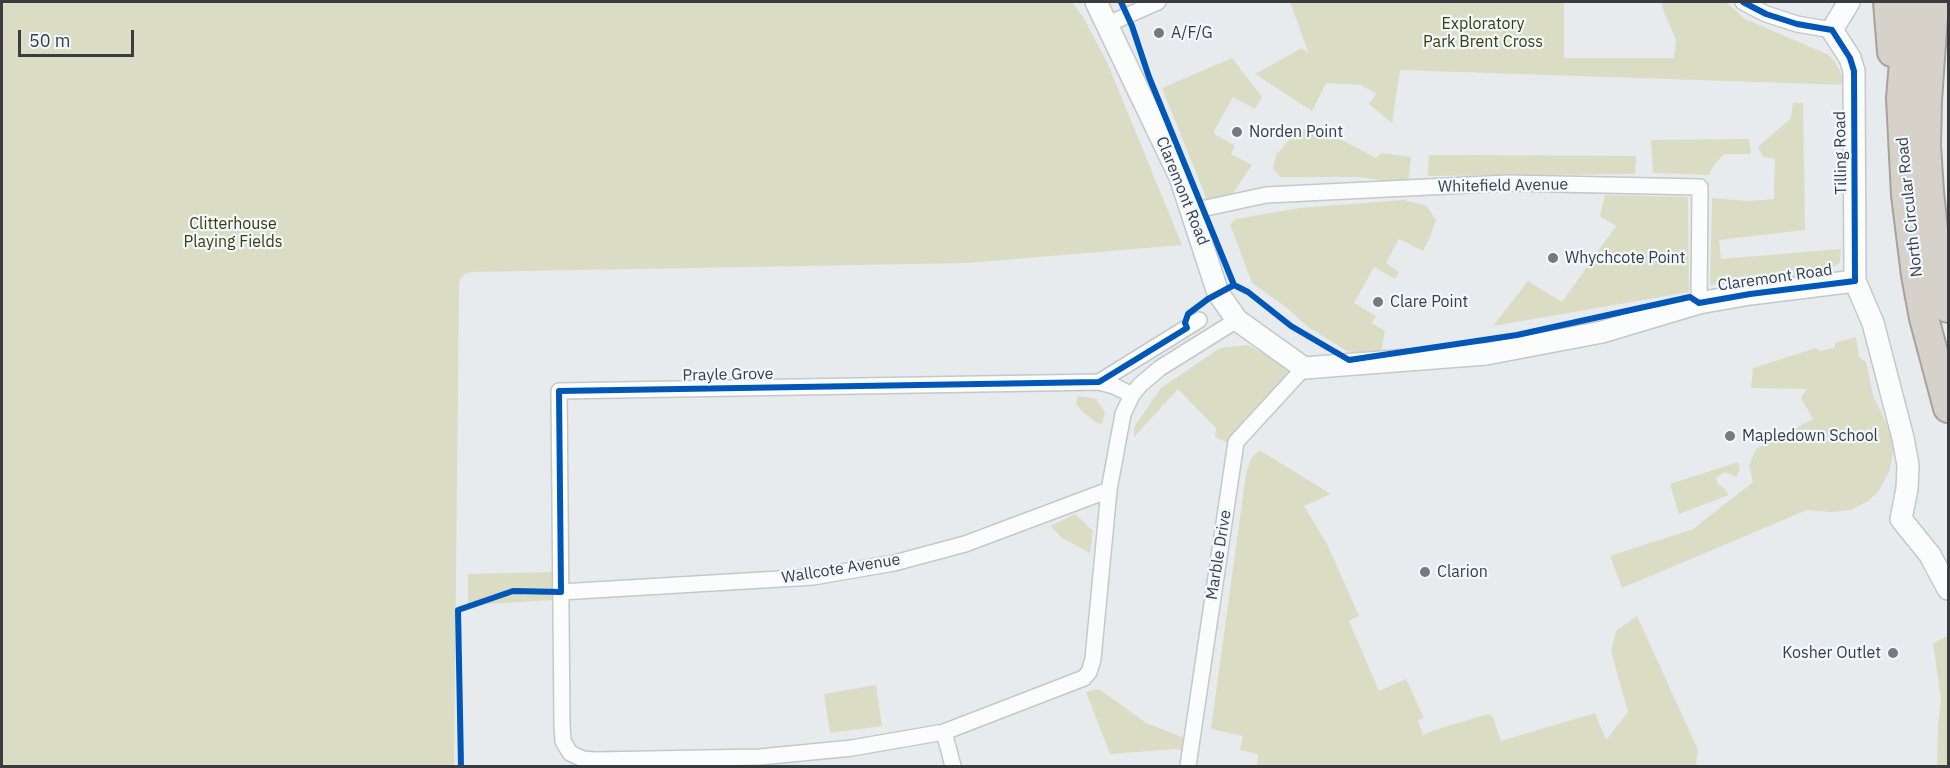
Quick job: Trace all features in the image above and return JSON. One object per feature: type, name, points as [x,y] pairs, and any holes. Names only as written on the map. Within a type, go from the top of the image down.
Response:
[{"type":"highway","points":[[1888,2],[1892,56],[1914,99],[1943,63],[1948,43]]},
{"type":"highway","name":"North Circular Road","points":[[1909,2],[1914,99],[1934,239],[1948,308]]},
{"type":"highway","name":"North Circular Road","points":[[1934,2],[1914,99],[1906,195],[1916,275],[1933,356],[1948,408]]},
{"type":"street","name":"Claremont Road","points":[[1096,2],[1180,177],[1218,293],[1237,320],[1304,368],[1486,354],[1602,332],[1699,303],[1750,294],[1856,281]]},
{"type":"street","points":[[1108,24],[1158,2]]},
{"type":"street","points":[[1743,2],[1766,14],[1797,24],[1832,30],[1849,2]]},
{"type":"street","name":"Tilling Road","points":[[1832,30],[1851,58],[1854,71],[1856,281],[1873,323],[1903,438],[1908,465],[1907,489],[1901,519],[1930,555],[1948,589]]},
{"type":"street","name":"Whitefield Avenue","points":[[1192,211],[1266,195],[1508,183],[1700,187],[1699,303]]},
{"type":"street","points":[[1099,382],[1200,320]]},
{"type":"street","name":"Prayle Grove","points":[[1131,395],[1114,386],[1099,382],[559,391],[563,741],[570,753],[582,759],[595,760],[760,757],[852,748],[944,732],[1077,682],[1089,672],[1093,659],[1109,490],[1124,414],[1131,395],[1160,368],[1237,320]]},
{"type":"street","name":"Marble Drive","points":[[1188,766],[1236,442],[1304,368]]},
{"type":"street","name":"Wallcote Avenue","points":[[561,592],[813,577],[894,563],[965,544],[1109,490]]},
{"type":"street","points":[[944,732],[953,766]]},
{"type":"green space","name":"Clitterhouse Playing Fields","points":[[2,2],[1072,2],[1083,17],[1107,62],[1182,245],[967,263],[471,272],[465,274],[460,279],[459,288],[454,766],[2,766]]},
{"type":"green space","name":"Exploratory Park Brent Cross","points":[[1290,2],[1564,2],[1564,58],[1674,58],[1676,40],[1662,2],[1726,2],[1745,19],[1829,55],[1836,63],[1847,85],[1400,70],[1392,123],[1369,104],[1376,94],[1361,85],[1326,83],[1312,111],[1255,74],[1302,48],[1309,54]]},
{"type":"green space","points":[[1232,58],[1262,97],[1255,109],[1233,97],[1213,133],[1235,146],[1231,154],[1252,165],[1233,193],[1223,199],[1207,200],[1162,88]]},
{"type":"green space","points":[[1793,103],[1803,103],[1805,230],[1719,240],[1721,259],[1841,249],[1840,262],[1821,277],[1710,285],[1712,198],[1747,201],[1774,199],[1775,159],[1763,157],[1758,147],[1791,118]]},
{"type":"green space","points":[[1315,126],[1376,158],[1382,153],[1411,157],[1408,184],[1359,177],[1281,177],[1273,169],[1276,155],[1296,132]]},
{"type":"green space","points":[[1749,139],[1751,154],[1724,154],[1709,175],[1653,173],[1651,140]]},
{"type":"green space","points":[[1429,155],[1636,156],[1635,174],[1428,176]]},
{"type":"green space","points":[[1605,195],[1688,197],[1689,292],[1493,326],[1528,281],[1562,302],[1616,226],[1600,216]]},
{"type":"green space","points":[[1403,200],[1427,206],[1436,220],[1423,251],[1399,239],[1386,263],[1399,272],[1395,279],[1374,267],[1354,303],[1376,316],[1372,323],[1385,331],[1380,356],[1347,351],[1308,327],[1286,307],[1252,283],[1230,224],[1236,219],[1299,208]]},
{"type":"green space","points":[[1856,337],[1859,357],[1866,362],[1873,395],[1887,425],[1894,448],[1889,472],[1878,492],[1868,501],[1851,510],[1831,512],[1807,510],[1622,588],[1610,556],[1693,529],[1753,482],[1749,466],[1756,449],[1813,419],[1801,398],[1807,389],[1751,388],[1753,368],[1816,348],[1820,351],[1834,348],[1835,343]]},
{"type":"green space","points":[[1248,345],[1292,372],[1229,443],[1215,437],[1216,428],[1178,389],[1134,437],[1134,427],[1161,388],[1220,348]]},
{"type":"green space","points":[[1078,396],[1096,399],[1105,412],[1102,424],[1097,423],[1076,404]]},
{"type":"green space","points":[[1259,450],[1331,494],[1304,506],[1327,544],[1359,616],[1349,621],[1379,691],[1406,679],[1424,718],[1418,720],[1423,735],[1488,714],[1493,717],[1501,741],[1595,713],[1606,740],[1628,712],[1611,651],[1616,631],[1637,616],[1698,750],[1696,766],[1257,766],[1258,754],[1240,750],[1243,736],[1211,729],[1246,474],[1251,459]]},
{"type":"green space","points":[[1738,462],[1740,470],[1736,477],[1725,472],[1716,478],[1717,483],[1729,495],[1679,514],[1670,484]]},
{"type":"green space","points":[[1075,514],[1093,531],[1090,553],[1062,538],[1051,526]]},
{"type":"green space","points":[[552,572],[553,600],[487,604],[468,610],[468,574]]},
{"type":"green space","points":[[1948,636],[1948,766],[1937,766],[1941,699],[1933,643]]},
{"type":"green space","points":[[876,685],[882,726],[830,733],[824,694]]},
{"type":"green space","points":[[1099,689],[1146,723],[1187,739],[1186,752],[1176,749],[1110,754],[1086,692]]},
{"type":"cycle path","points":[[1121,2],[1132,26],[1149,77],[1234,285],[1248,292],[1291,326],[1349,360],[1517,335],[1690,297],[1699,303],[1855,281],[1854,71],[1850,58],[1832,30]]},
{"type":"cycle path","points":[[1743,2],[1766,14],[1797,24],[1832,30]]},
{"type":"cycle path","points":[[461,766],[458,610],[513,591],[561,592],[559,391],[1099,382],[1187,328],[1185,323],[1188,314],[1208,299],[1234,285]]},
{"type":"place","name":"A/F/G","points":[[1159,33]]},
{"type":"place","name":"Norden Point","points":[[1237,132]]},
{"type":"place","name":"Whychcote Point","points":[[1553,258]]},
{"type":"place","name":"Clare Point","points":[[1378,302]]},
{"type":"place","name":"Mapledown School","points":[[1730,436]]},
{"type":"place","name":"Clarion","points":[[1425,572]]},
{"type":"place","name":"Kosher Outlet","points":[[1893,653]]}]
